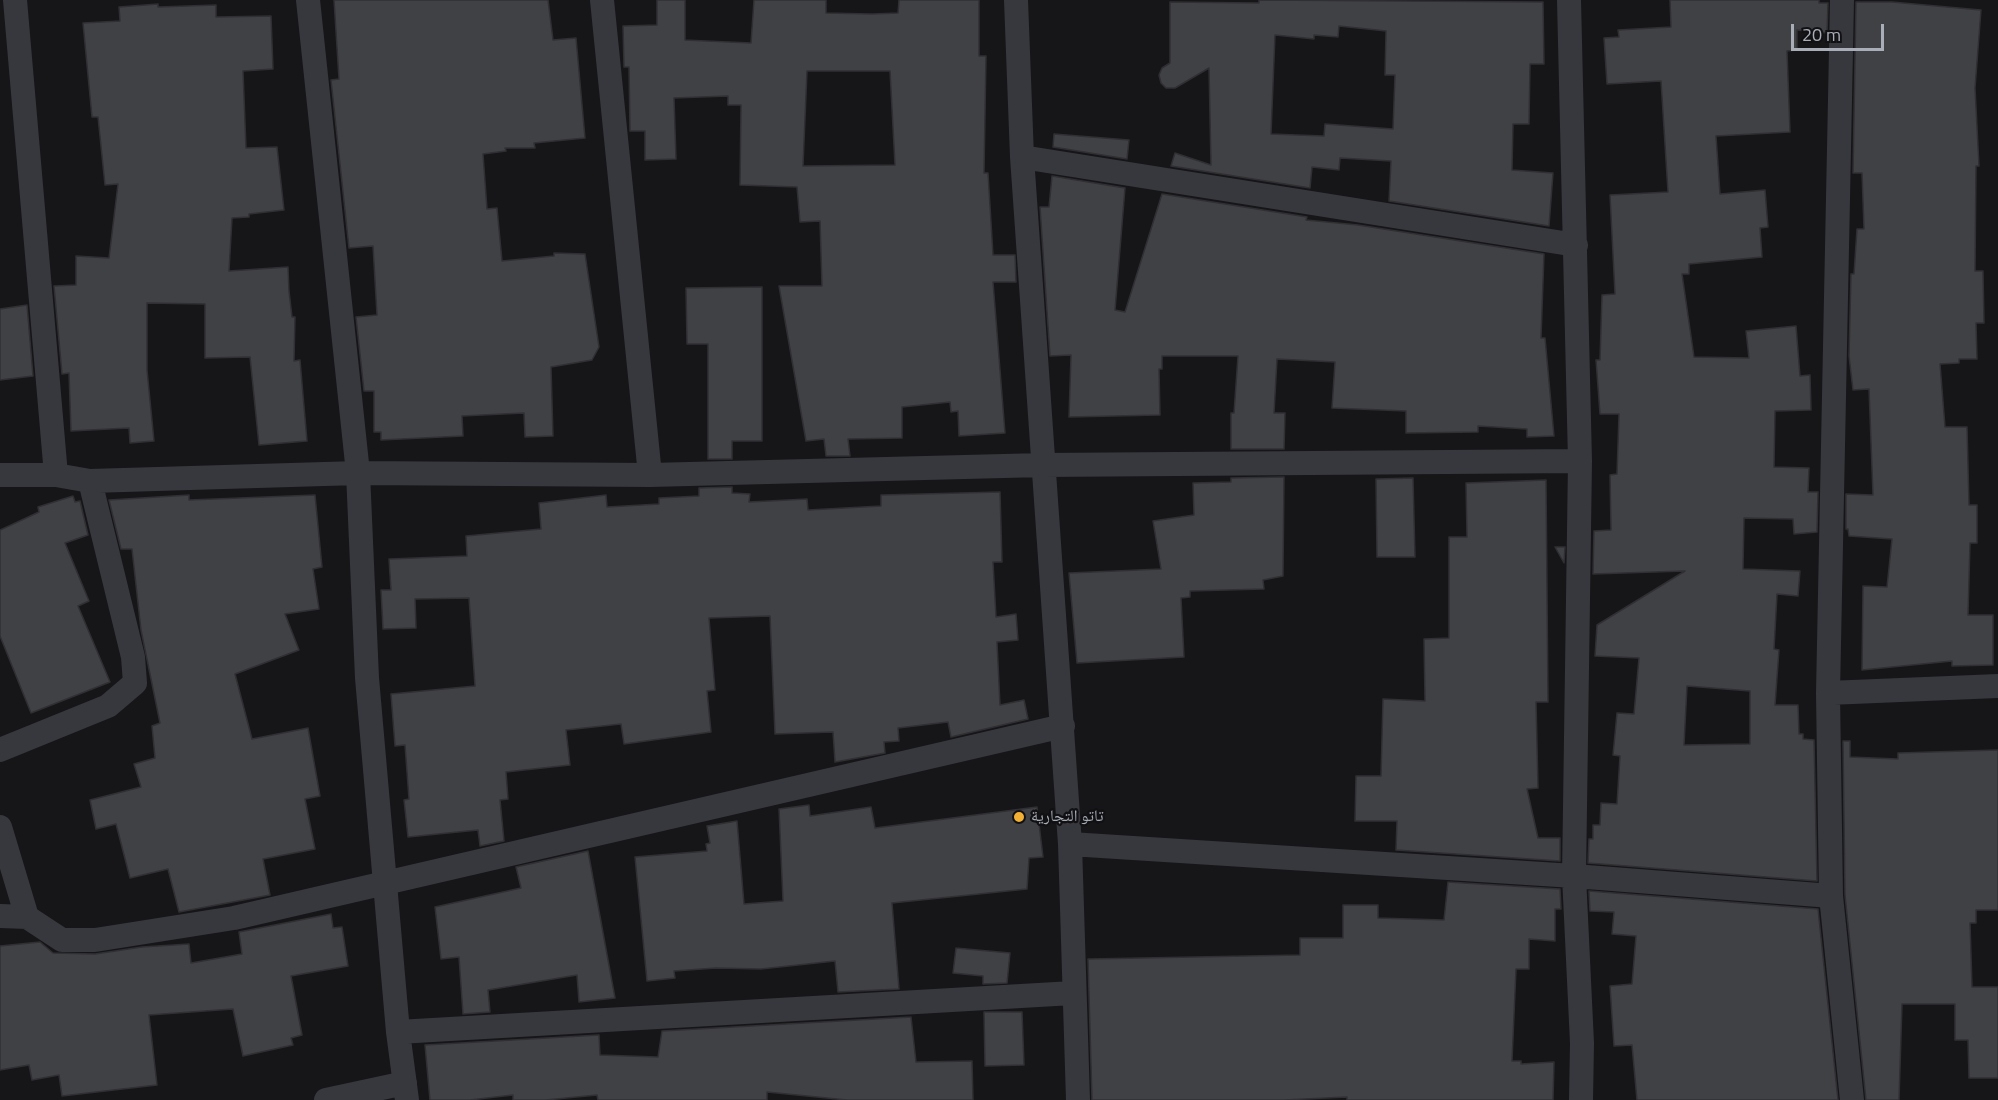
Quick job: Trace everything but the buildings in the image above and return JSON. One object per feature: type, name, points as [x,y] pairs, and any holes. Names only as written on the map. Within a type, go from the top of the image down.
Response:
[{"type":"street","points":[[15,0],[56,475]]},
{"type":"street","points":[[308,0],[358,473],[367,678],[398,1032],[406,1091],[326,1100]]},
{"type":"street","points":[[602,0],[650,476]]},
{"type":"street","points":[[1016,0],[1022,157],[1070,844],[1078,1100]]},
{"type":"street","points":[[1569,0],[1580,461],[1574,876],[1582,1043],[1581,1100]]},
{"type":"street","points":[[1842,0],[1828,693],[1831,896],[1852,1100]]},
{"type":"street","points":[[1022,157],[1576,245]]},
{"type":"street","points":[[0,475],[56,475],[90,481],[358,473],[650,476],[1043,465],[1580,461]]},
{"type":"street","points":[[0,750],[108,706],[135,683],[133,657],[90,481]]},
{"type":"street","points":[[1828,693],[1998,686]]},
{"type":"street","points":[[0,916],[27,916],[62,940],[95,940],[234,918],[1063,726]]},
{"type":"street","points":[[0,827],[27,916]]},
{"type":"street","points":[[1070,844],[1574,876],[1831,896]]},
{"type":"street","points":[[398,1032],[1073,993]]},
{"type":"place","name":"تاتو التجارية","points":[[1019,817]]}]
